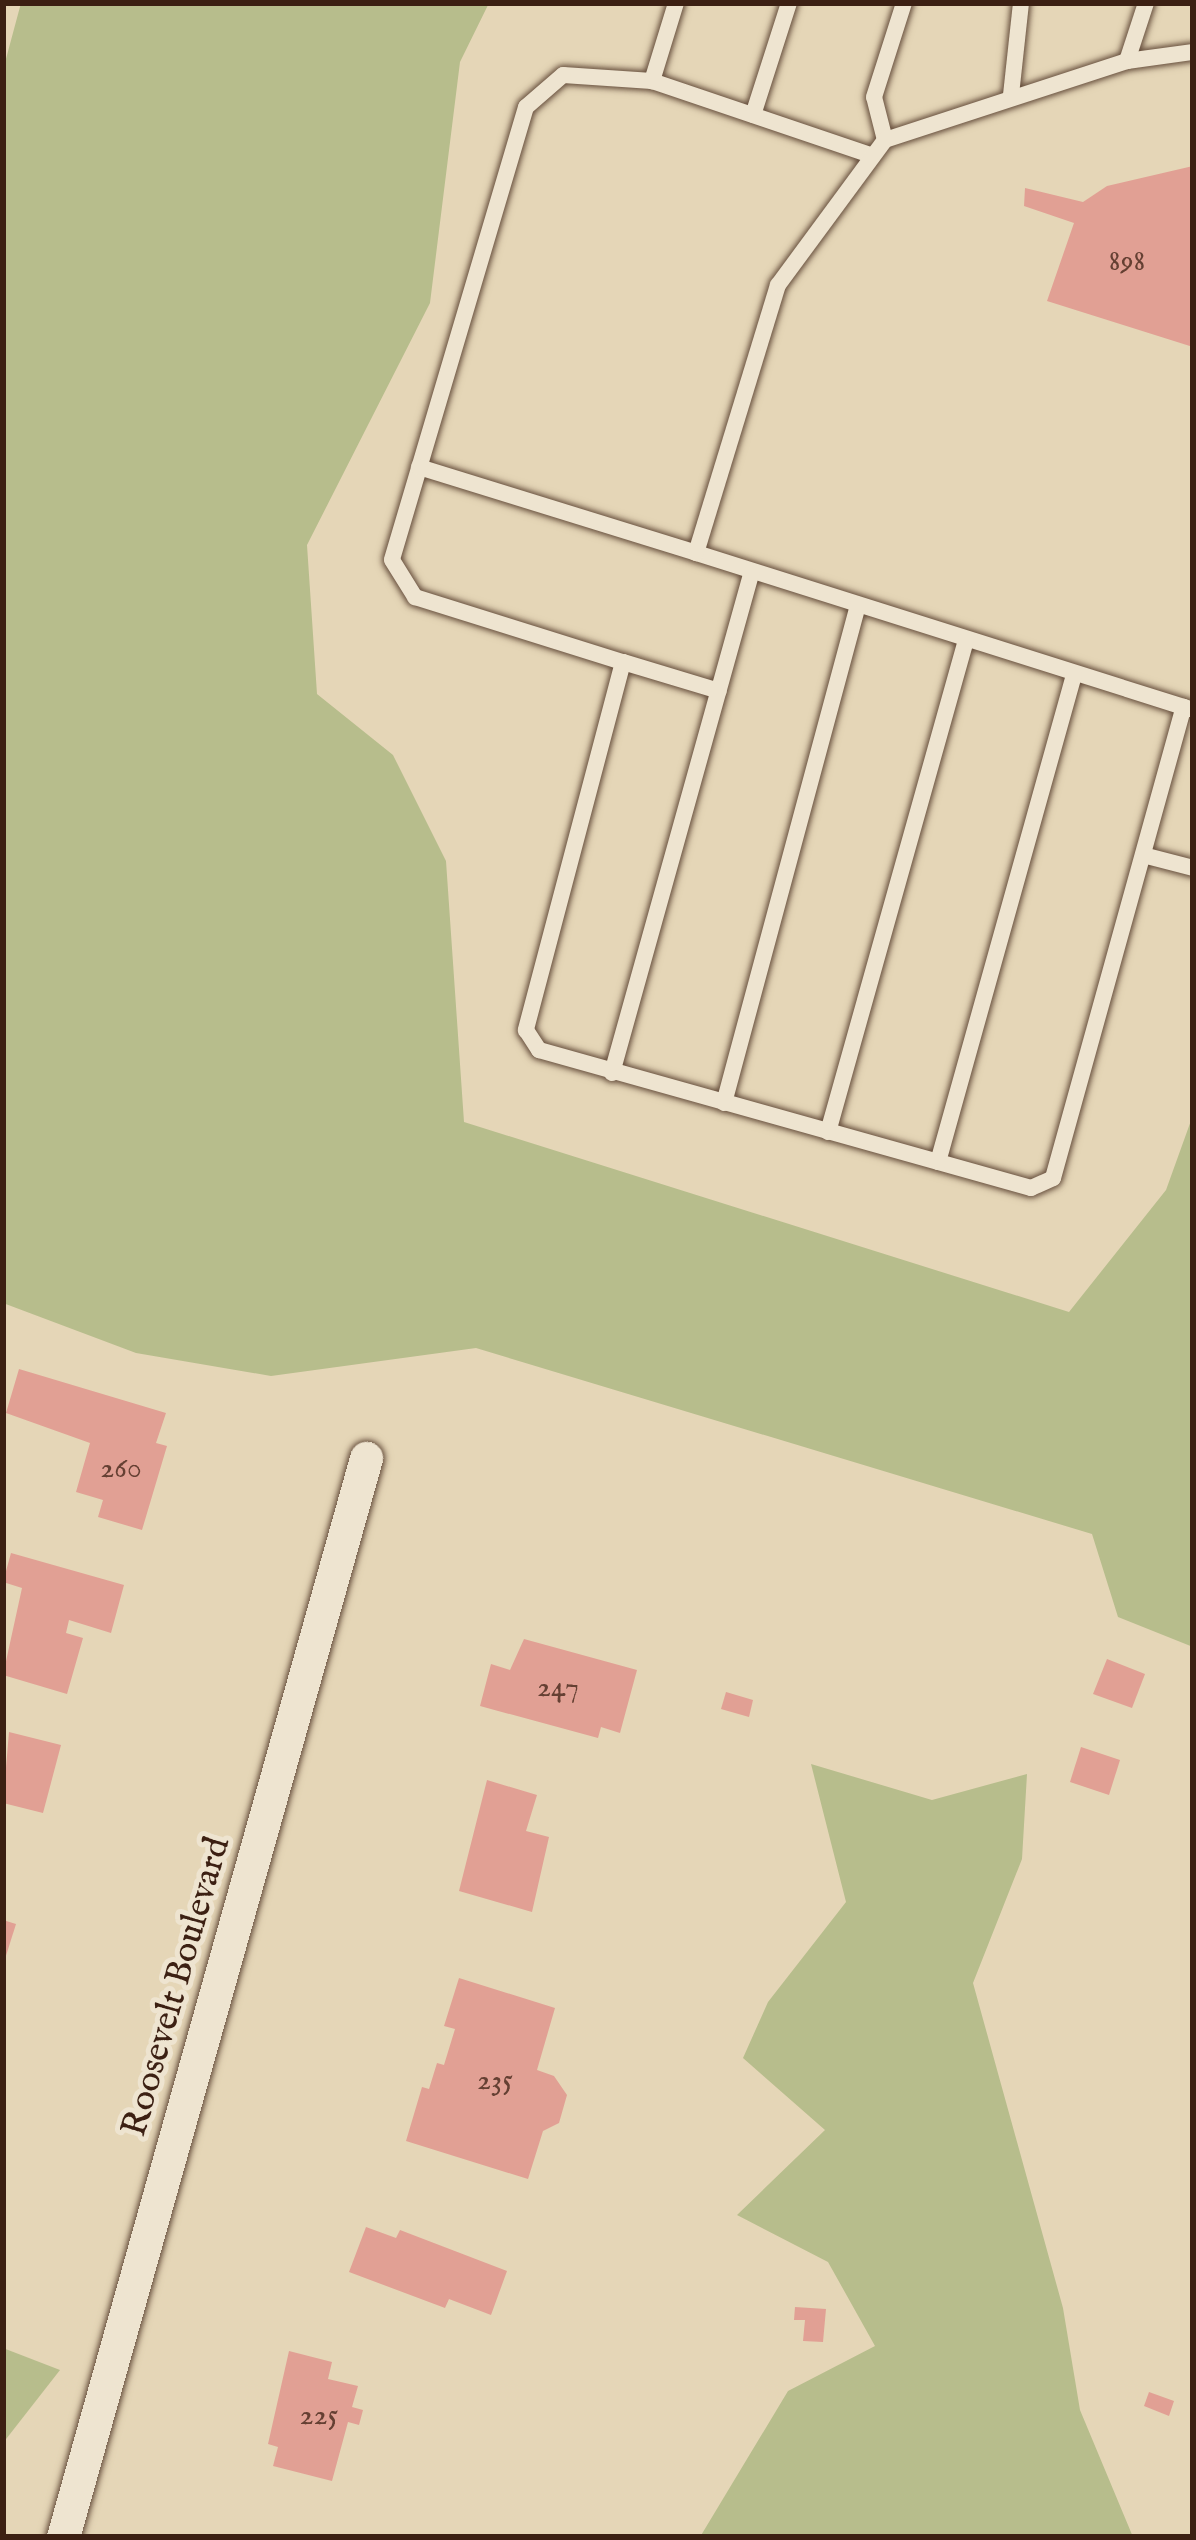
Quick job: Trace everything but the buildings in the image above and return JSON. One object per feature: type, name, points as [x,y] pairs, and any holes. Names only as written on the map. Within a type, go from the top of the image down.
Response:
[{"type":"street","name":"Roosevelt Boulevard","points":[[63,2537],[366,1458]]},
{"type":"lane","points":[[652,81],[676,3]]},
{"type":"lane","points":[[753,116],[789,3]]},
{"type":"lane","points":[[885,140],[874,97],[904,3]]},
{"type":"lane","points":[[1011,95],[1021,3]]},
{"type":"lane","points":[[1127,61],[1145,3]]},
{"type":"lane","points":[[696,553],[778,285],[885,140],[1011,95],[1127,61],[1193,52]]},
{"type":"lane","points":[[718,691],[415,597],[392,560],[526,107],[562,75],[652,81],[873,156]]},
{"type":"lane","points":[[419,467],[1189,709],[1053,1178],[1031,1188],[538,1050],[526,1030],[623,662]]},
{"type":"lane","points":[[612,1073],[752,571]]},
{"type":"lane","points":[[724,1103],[858,605]]},
{"type":"lane","points":[[829,1132],[966,640]]},
{"type":"lane","points":[[938,1162],[1074,675]]},
{"type":"lane","points":[[1143,855],[1193,868]]},
{"type":"green space","points":[[21,3],[489,3],[460,62],[430,303],[307,545],[317,694],[393,755],[446,861],[464,1122],[1069,1312],[1166,1190],[1193,1115],[1193,1647],[1118,1617],[1092,1534],[476,1348],[271,1376],[136,1353],[3,1303],[3,70]]},
{"type":"green space","points":[[811,1764],[932,1800],[1027,1774],[1022,1859],[973,1983],[1063,2308],[1080,2410],[1133,2537],[700,2537],[788,2391],[875,2346],[828,2262],[737,2215],[825,2130],[743,2058],[768,2002],[846,1902]]},
{"type":"green space","points":[[3,2348],[60,2370],[3,2443]]}]
